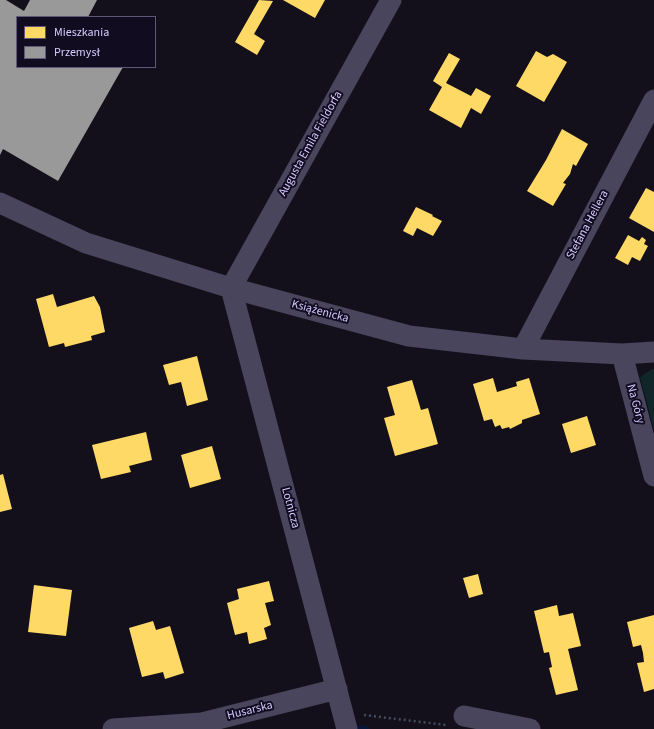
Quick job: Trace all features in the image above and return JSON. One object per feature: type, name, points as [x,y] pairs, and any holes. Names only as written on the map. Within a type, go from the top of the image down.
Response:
[{"type":"street","name":"Augusta Emila Fieldorfa","points":[[231,288],[391,0]]},
{"type":"street","name":"Stefana Hellera","points":[[523,349],[654,100]]},
{"type":"street","name":"Książenicka","points":[[0,203],[86,242],[231,288],[409,336],[523,349],[622,354],[654,352]]},
{"type":"street","name":"Lotnicza","points":[[231,288],[345,721]]},
{"type":"street","name":"Na Góry","points":[[622,354],[654,476]]},
{"type":"street","name":"Husarska","points":[[113,729],[202,723],[337,689]]},
{"type":"street","points":[[464,716],[530,729]]},
{"type":"path","points":[[345,721],[444,726],[464,716]]},
{"type":"green space","points":[[654,369],[654,430],[640,377]]},
{"type":"building: Mieszkania","points":[[259,0],[273,1],[254,34],[265,41],[257,55],[235,42]]},
{"type":"building: Mieszkania","points":[[283,0],[325,0],[315,18]]},
{"type":"building: Mieszkania","points":[[536,51],[547,57],[553,54],[567,62],[544,102],[516,86]]},
{"type":"building: Mieszkania","points":[[449,53],[460,59],[446,83],[471,96],[476,88],[491,96],[481,114],[471,108],[461,128],[429,110],[442,87],[433,81]]},
{"type":"building: Mieszkania","points":[[562,129],[588,144],[576,166],[573,164],[570,174],[563,183],[566,184],[553,206],[527,191],[546,160]]},
{"type":"building: Mieszkania","points":[[646,188],[654,192],[654,232],[629,218]]},
{"type":"building: Mieszkania","points":[[416,207],[442,221],[433,236],[417,228],[413,236],[403,231]]},
{"type":"building: Mieszkania","points":[[628,235],[639,241],[642,237],[646,240],[644,244],[648,246],[640,261],[632,257],[628,265],[615,258]]},
{"type":"building: Mieszkania","points":[[53,294],[57,307],[94,296],[100,307],[105,332],[91,336],[92,340],[65,347],[64,343],[49,347],[36,299]]},
{"type":"building: Mieszkania","points":[[197,356],[208,400],[187,406],[181,382],[169,385],[163,365]]},
{"type":"building: Mieszkania","points":[[493,378],[497,392],[517,386],[516,382],[529,378],[540,414],[522,420],[522,423],[510,429],[509,427],[502,429],[500,425],[495,427],[492,419],[484,421],[473,384]]},
{"type":"building: Mieszkania","points":[[412,380],[421,410],[428,408],[438,444],[395,456],[384,418],[395,415],[387,387]]},
{"type":"building: Mieszkania","points":[[587,416],[596,445],[571,453],[562,424]]},
{"type":"building: Mieszkania","points":[[146,432],[152,460],[129,466],[131,472],[101,479],[92,445]]},
{"type":"building: Mieszkania","points":[[212,446],[221,479],[190,488],[181,455]]},
{"type":"building: Mieszkania","points":[[3,474],[12,509],[0,512],[0,475]]},
{"type":"building: Mieszkania","points":[[478,574],[483,594],[469,598],[463,578]]},
{"type":"building: Mieszkania","points":[[269,581],[274,601],[265,603],[271,625],[264,628],[267,639],[249,644],[247,632],[235,635],[227,603],[239,599],[237,589]]},
{"type":"building: Mieszkania","points":[[34,585],[72,590],[66,636],[28,632]]},
{"type":"building: Mieszkania","points":[[557,605],[559,616],[573,613],[581,646],[568,649],[578,690],[556,695],[549,668],[552,667],[549,652],[544,653],[534,611]]},
{"type":"building: Mieszkania","points":[[654,615],[654,689],[644,692],[637,663],[644,662],[643,653],[641,645],[633,647],[627,622]]},
{"type":"building: Mieszkania","points":[[153,621],[156,630],[170,626],[184,673],[165,679],[163,672],[142,677],[129,628]]},
{"type":"building: Przemysł","points":[[0,0],[6,0],[24,11],[30,0],[97,0],[89,16],[16,16],[16,68],[122,68],[58,181],[3,149],[0,155]]},
{"type":"waterway","points":[[353,728],[366,729]]}]
